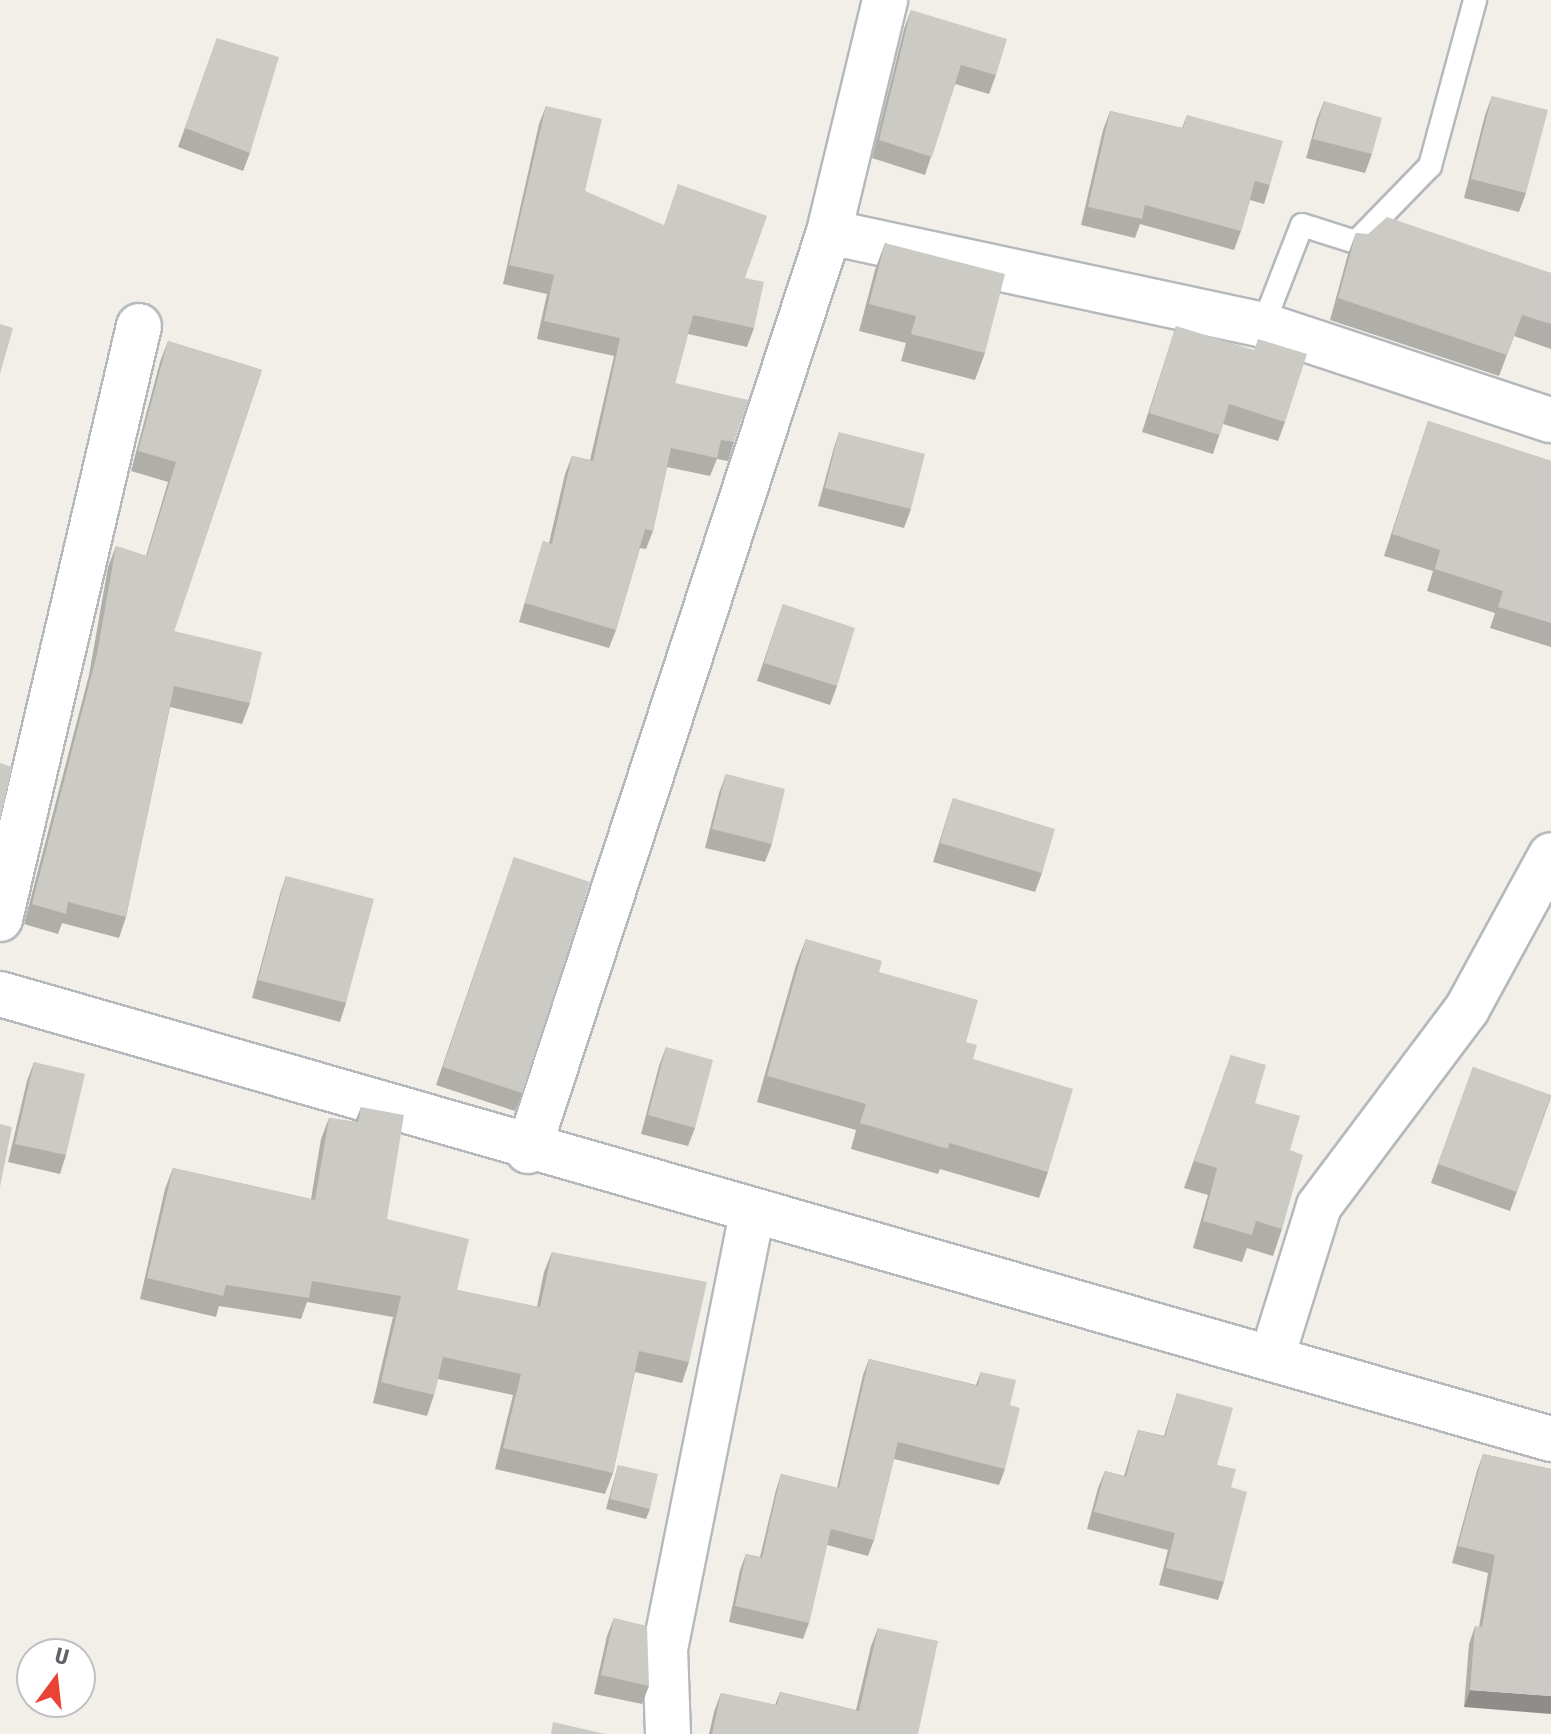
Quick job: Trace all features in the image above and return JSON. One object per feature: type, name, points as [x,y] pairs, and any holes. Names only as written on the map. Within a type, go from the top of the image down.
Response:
[{"type":"street","points":[[532,1139],[829,232],[885,0]]},
{"type":"street","points":[[829,232],[1263,325],[1551,420]]},
{"type":"street","points":[[0,919],[139,326]]},
{"type":"street","points":[[1272,1357],[1319,1206],[1467,1009],[1551,855]]},
{"type":"street","points":[[0,994],[532,1139],[752,1212],[1272,1357],[1551,1439]]},
{"type":"street","points":[[668,1734],[665,1649],[752,1212]]},
{"type":"lane","points":[[1263,325],[1302,225],[1356,242],[1430,166],[1475,0]]},
{"type":"building","points":[[911,10],[1007,39],[996,75],[961,65],[932,157],[879,140]]},
{"type":"building","points":[[217,38],[279,57],[250,153],[185,128]]},
{"type":"building","points":[[1492,96],[1548,110],[1526,193],[1471,179]]},
{"type":"building","points":[[1324,101],[1382,118],[1372,154],[1313,139]]},
{"type":"building","points":[[546,106],[602,119],[585,191],[664,225],[678,184],[767,216],[745,278],[764,282],[754,328],[693,315],[675,383],[748,400],[734,442],[721,440],[717,458],[671,448],[653,531],[645,529],[616,630],[525,603],[543,541],[552,544],[572,456],[593,461],[620,338],[544,321],[554,275],[509,265]]},
{"type":"building","points":[[1110,111],[1183,128],[1187,115],[1283,141],[1270,185],[1255,181],[1241,231],[1145,205],[1142,219],[1088,207]]},
{"type":"building","points":[[1387,217],[1551,273],[1551,324],[1522,315],[1507,355],[1338,298],[1356,233],[1368,234]]},
{"type":"building","points":[[885,243],[1005,274],[985,353],[911,334],[916,316],[869,304]]},
{"type":"building","points":[[0,324],[13,328],[0,374]]},
{"type":"building","points":[[1176,326],[1254,350],[1258,339],[1307,354],[1285,422],[1229,404],[1220,435],[1149,413]]},
{"type":"building","points":[[168,341],[262,370],[174,631],[262,652],[250,703],[174,686],[126,917],[68,902],[66,914],[32,904],[97,654],[116,546],[147,556],[176,462],[138,451]]},
{"type":"building","points":[[1428,421],[1551,461],[1551,623],[1498,607],[1503,591],[1435,569],[1440,550],[1392,534]]},
{"type":"building","points":[[839,432],[925,454],[911,509],[825,488]]},
{"type":"building","points":[[783,604],[855,628],[837,686],[764,663]]},
{"type":"building","points":[[0,763],[12,767],[0,820]]},
{"type":"building","points":[[726,774],[785,789],[772,844],[712,829]]},
{"type":"building","points":[[953,798],[1055,829],[1042,873],[940,843]]},
{"type":"building","points":[[514,857],[590,882],[522,1093],[443,1067]]},
{"type":"building","points":[[286,876],[374,899],[346,1003],[258,980]]},
{"type":"building","points":[[806,939],[882,961],[879,972],[978,1000],[966,1042],[977,1045],[973,1059],[1073,1089],[1048,1172],[949,1143],[948,1149],[860,1123],[866,1104],[767,1076]]},
{"type":"building","points":[[666,1047],[713,1060],[695,1128],[648,1115]]},
{"type":"building","points":[[1231,1055],[1266,1065],[1255,1103],[1300,1116],[1290,1150],[1303,1155],[1282,1229],[1256,1221],[1252,1235],[1203,1221],[1217,1168],[1194,1161]]},
{"type":"building","points":[[34,1062],[85,1074],[66,1155],[15,1144]]},
{"type":"building","points":[[1473,1067],[1551,1095],[1517,1192],[1438,1164]]},
{"type":"building","points":[[361,1107],[404,1115],[387,1219],[469,1239],[457,1290],[540,1307],[552,1252],[707,1282],[689,1362],[639,1351],[613,1473],[503,1448],[521,1374],[443,1357],[434,1395],[381,1382],[401,1296],[312,1281],[309,1298],[226,1285],[223,1296],[147,1278],[173,1168],[315,1200],[329,1118],[358,1122]]},
{"type":"building","points":[[0,1124],[12,1127],[0,1187]]},
{"type":"building","points":[[869,1359],[978,1386],[981,1372],[1016,1380],[1010,1405],[1020,1408],[1005,1469],[898,1442],[874,1540],[831,1529],[809,1623],[735,1606],[746,1554],[762,1558],[781,1474],[839,1488]]},
{"type":"building","points":[[1177,1393],[1233,1408],[1217,1465],[1236,1469],[1231,1487],[1247,1492],[1224,1582],[1166,1568],[1175,1533],[1094,1512],[1105,1471],[1126,1477],[1138,1430],[1165,1437]]},
{"type":"building","points":[[1483,1454],[1551,1469],[1551,1696],[1470,1690],[1475,1626],[1482,1627],[1495,1555],[1458,1546]]},
{"type":"building","points":[[618,1465],[658,1474],[650,1509],[610,1499]]},
{"type":"building","points":[[614,1618],[647,1626],[649,1686],[601,1675]]},
{"type":"building","points":[[878,1628],[938,1641],[918,1734],[712,1734],[721,1693],[777,1705],[780,1692],[859,1711]]},
{"type":"building","points":[[553,1722],[605,1734],[551,1734]]}]
